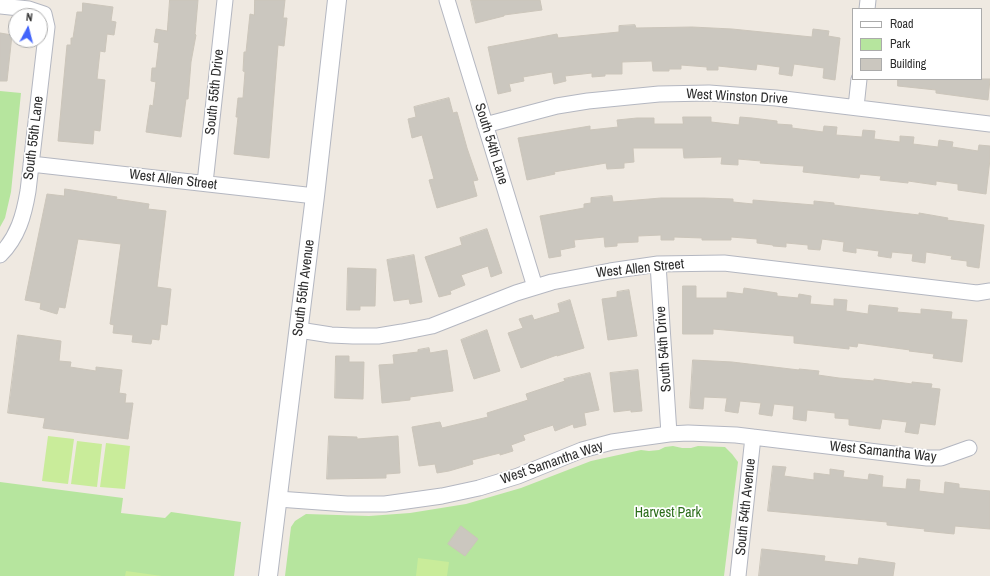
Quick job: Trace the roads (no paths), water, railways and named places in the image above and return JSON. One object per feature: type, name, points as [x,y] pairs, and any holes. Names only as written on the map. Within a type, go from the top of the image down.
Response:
[{"type":"street","name":"South 55th Drive","points":[[204,183],[225,0]]},
{"type":"street","name":"South 55th Avenue","points":[[268,576],[299,330],[337,0]]},
{"type":"street","name":"South 54th Lane","points":[[447,0],[535,287]]},
{"type":"street","name":"South 55th Lane","points":[[0,6],[29,9],[44,14],[47,27],[24,213],[17,231],[0,255]]},
{"type":"street","points":[[856,107],[859,80]]},
{"type":"street","name":"West Winston Drive","points":[[485,125],[557,106],[626,96],[709,93],[776,98],[990,124]]},
{"type":"street","name":"West Allen Street","points":[[31,164],[315,196]]},
{"type":"street","name":"West Allen Street","points":[[299,330],[354,336],[378,336],[402,332],[432,326],[535,287],[584,275],[658,264],[724,263],[977,293],[990,291]]},
{"type":"street","name":"South 54th Drive","points":[[658,264],[669,434]]},
{"type":"street","name":"West Samantha Way","points":[[278,499],[347,504],[385,504],[442,496],[479,488],[518,476],[582,450],[612,442],[669,434],[712,434],[753,437],[927,458],[941,458],[969,448]]},
{"type":"street","name":"South 54th Avenue","points":[[738,576],[753,437]]},
{"type":"park label","name":"Harvest Park","points":[[668,513]]}]
